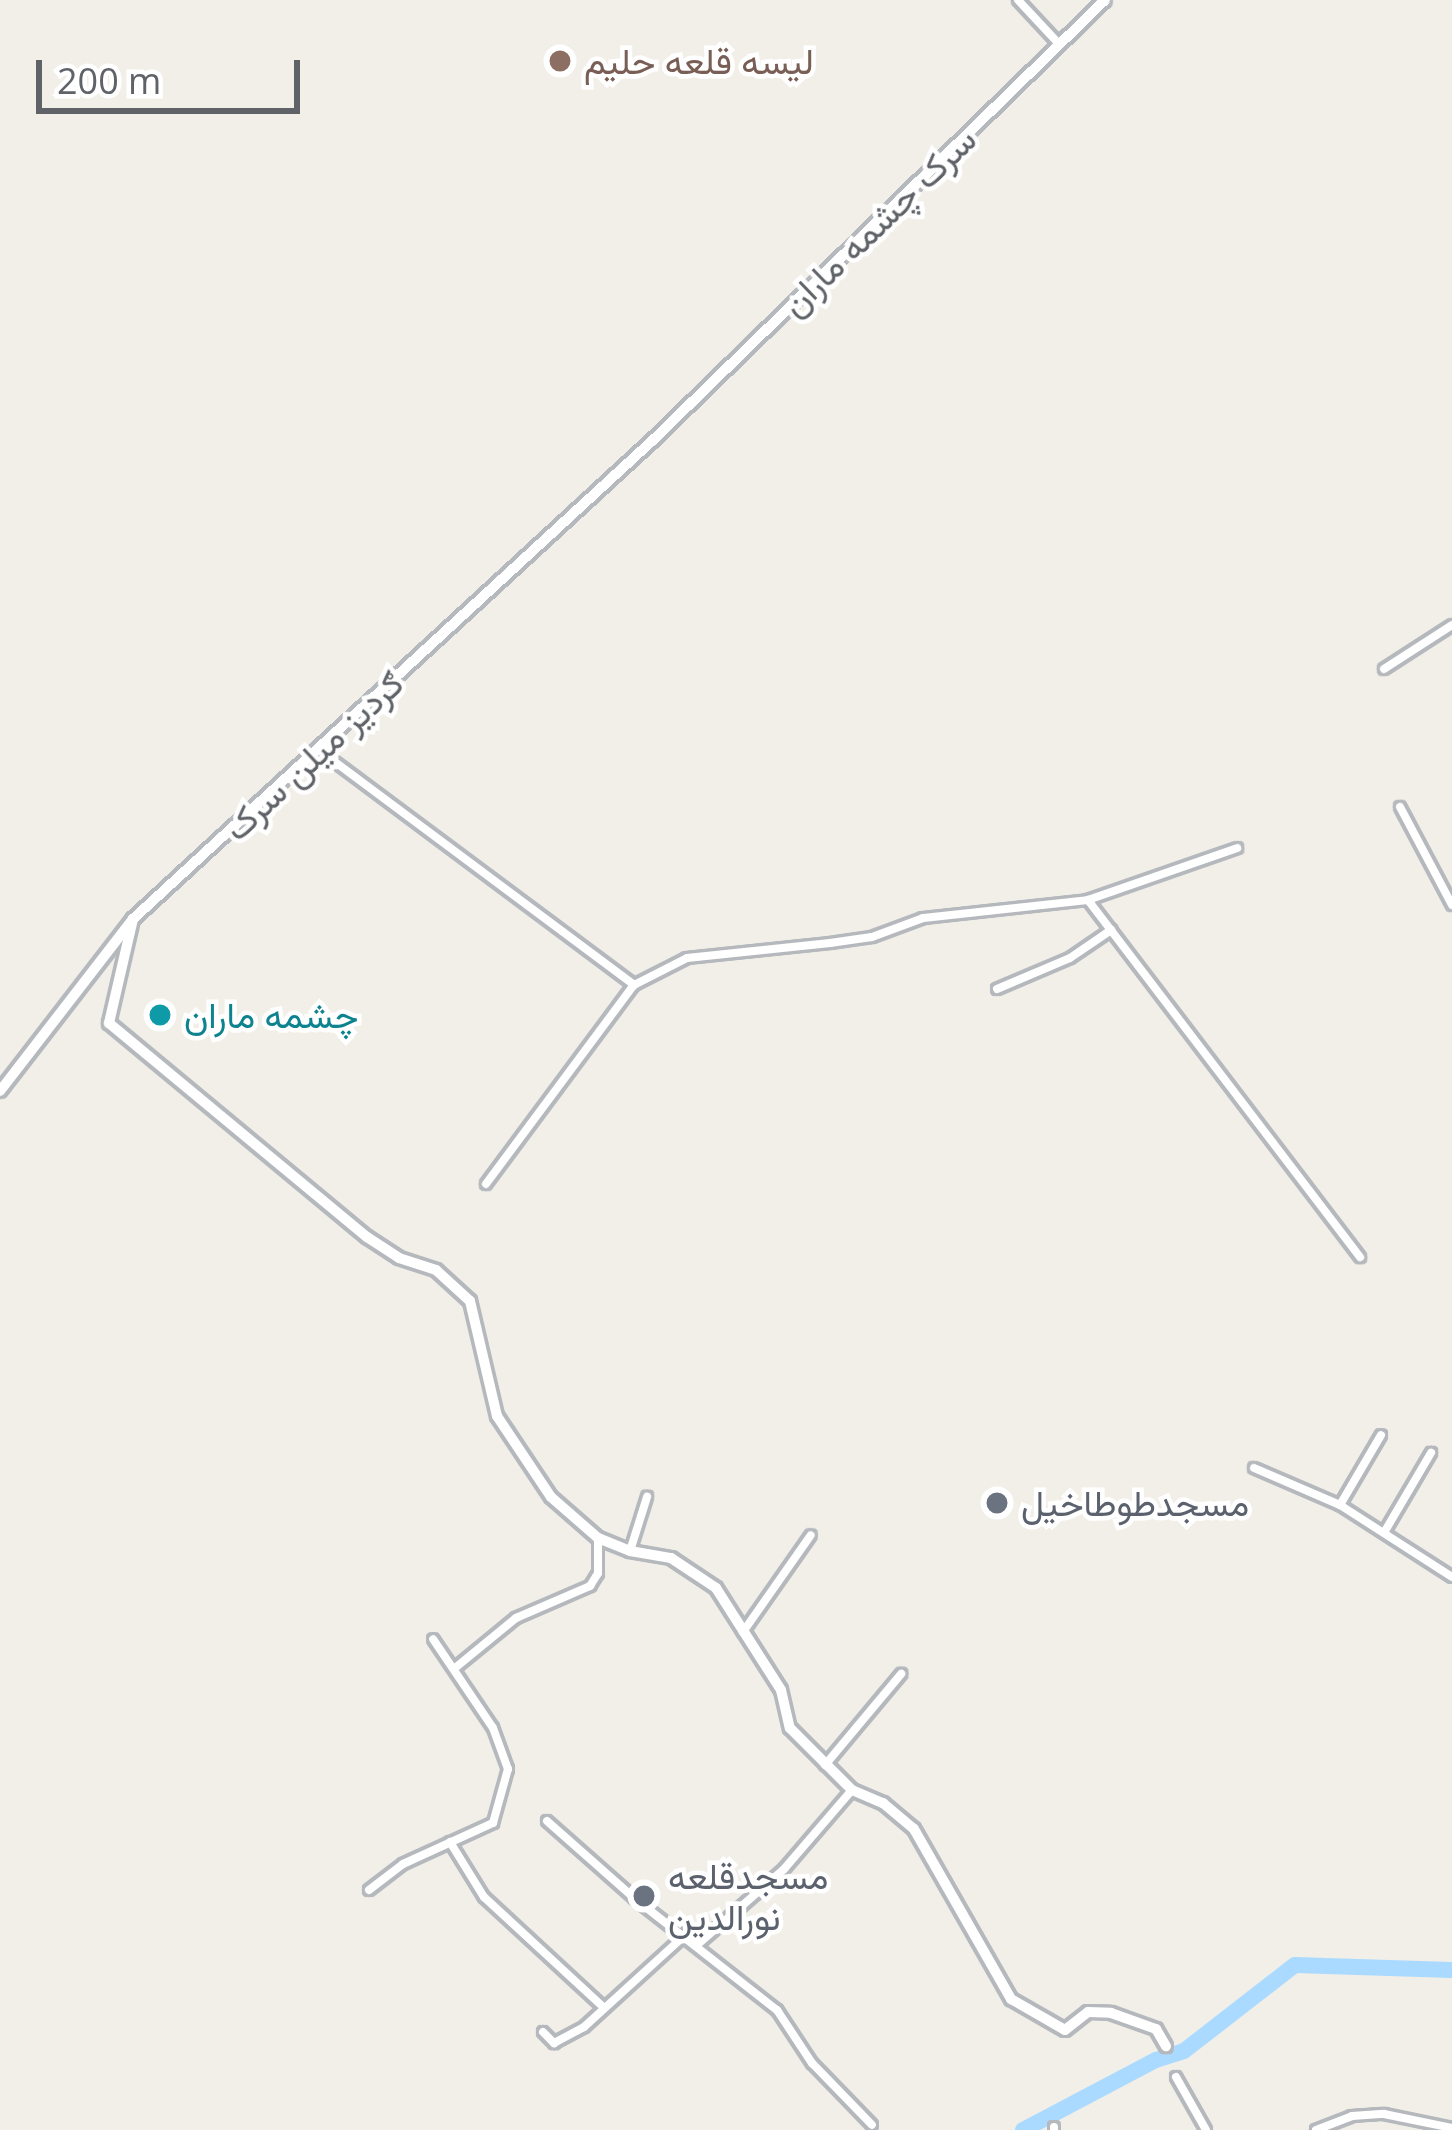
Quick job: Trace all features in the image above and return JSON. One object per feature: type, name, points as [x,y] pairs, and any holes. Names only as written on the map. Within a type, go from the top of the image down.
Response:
[{"type":"street","points":[[1018,0],[1059,44]]},
{"type":"street","name":"سرک چشمه ماران","points":[[652,442],[1105,0]]},
{"type":"street","name":"ګردیز میلن سرک","points":[[0,1091],[134,919],[652,442]]},
{"type":"street","points":[[1384,669],[1452,625]]},
{"type":"street","points":[[319,750],[634,985]]},
{"type":"street","points":[[1400,807],[1452,905]]},
{"type":"street","points":[[486,1184],[634,985],[687,958],[872,937],[923,918],[1088,900],[1238,848]]},
{"type":"street","points":[[1088,900],[1360,1258]]},
{"type":"street","points":[[134,919],[109,1023],[367,1238],[399,1258],[436,1270],[470,1301],[497,1416],[550,1497],[598,1538],[630,1551],[671,1558],[716,1588],[781,1690],[790,1728],[852,1790],[883,1804],[914,1829],[1011,1999],[1065,2030],[1088,2012],[1111,2013],[1156,2029],[1166,2046]]},
{"type":"street","points":[[997,989],[1070,958],[1111,930]]},
{"type":"street","points":[[1340,1505],[1381,1435]]},
{"type":"street","points":[[1385,1531],[1431,1454]]},
{"type":"street","points":[[1254,1468],[1340,1505],[1452,1577]]},
{"type":"street","points":[[630,1551],[647,1497]]},
{"type":"street","points":[[742,1633],[811,1535]]},
{"type":"street","points":[[455,1668],[482,1641],[516,1618],[590,1586],[598,1573],[598,1538]]},
{"type":"street","points":[[369,1890],[403,1864],[493,1823],[508,1768],[493,1728],[433,1639]]},
{"type":"street","points":[[824,1766],[901,1674]]},
{"type":"street","points":[[697,1945],[784,1869],[852,1790]]},
{"type":"street","points":[[547,1821],[776,2010],[812,2063],[872,2125]]},
{"type":"street","points":[[450,1842],[484,1897],[603,2007]]},
{"type":"street","points":[[543,2032],[554,2043],[584,2027],[685,1936]]},
{"type":"street","points":[[1176,2077],[1206,2130]]},
{"type":"street","points":[[1316,2130],[1352,2116],[1384,2114],[1452,2128]]},
{"type":"waterway","points":[[1023,2130],[1156,2060],[1184,2051],[1295,1965],[1452,1970]]},
{"type":"place","name":"لیسه قلعه حلیم","points":[[560,61]]},
{"type":"place","name":"چشمه ماران","points":[[160,1015]]},
{"type":"place","name":"مسجدطوطاخیل","points":[[997,1503]]},
{"type":"place","name":"مسجدقلعه نورالدین","points":[[644,1896]]}]
